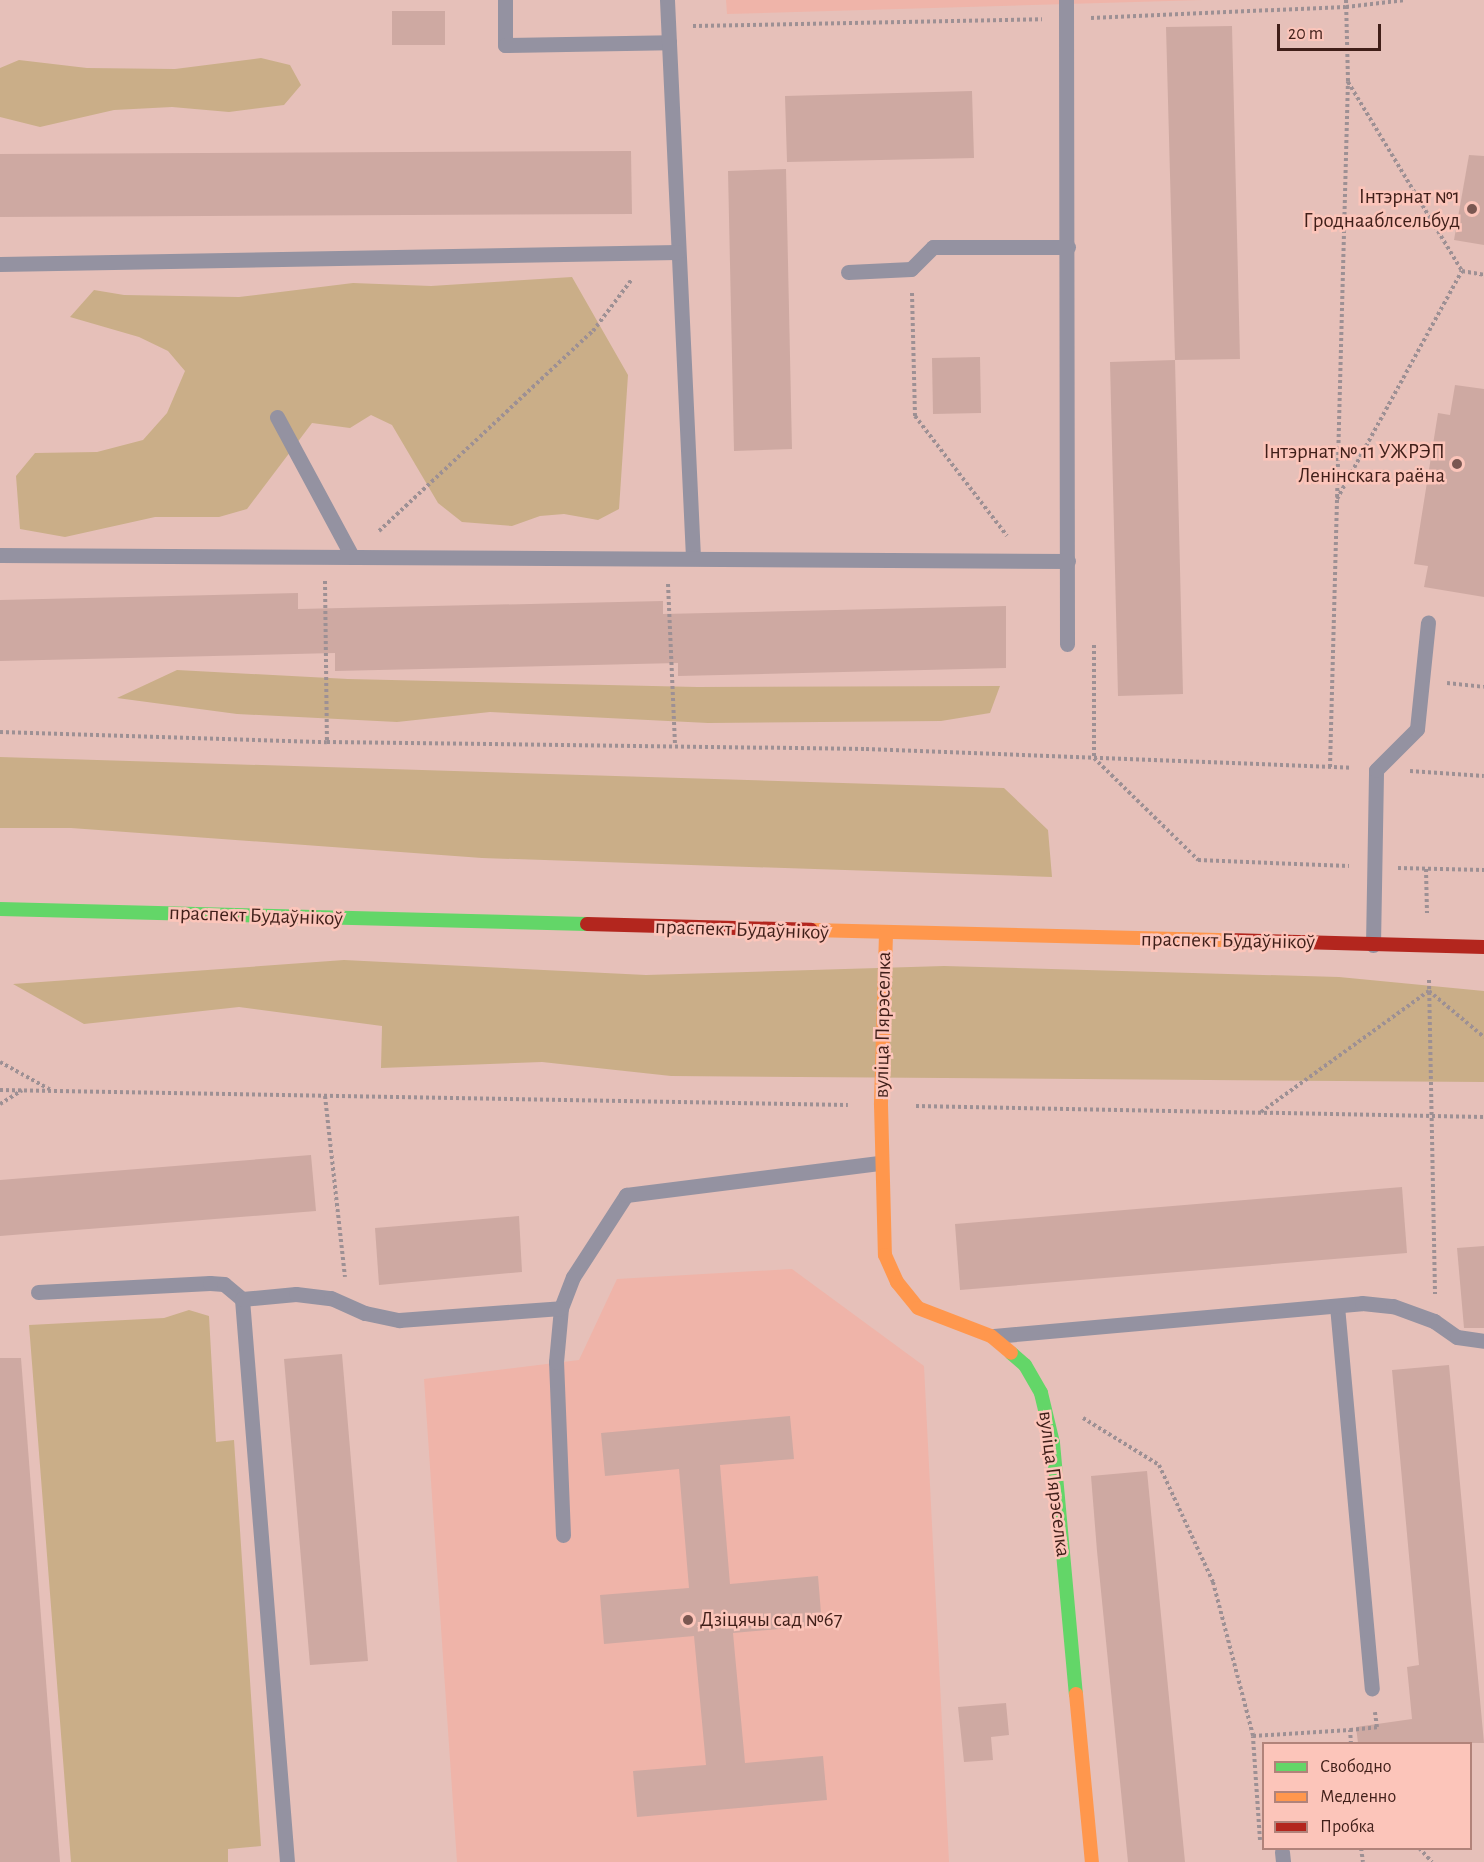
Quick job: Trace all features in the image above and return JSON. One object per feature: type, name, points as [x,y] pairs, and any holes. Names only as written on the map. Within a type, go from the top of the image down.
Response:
[{"type":"street","name":"праспект Будаўнікоў","points":[[0,909],[1484,947]]},
{"type":"street","name":"вуліца Пярэселка","points":[[886,933],[881,1105],[885,1255],[897,1282],[918,1308],[991,1336],[1025,1365],[1041,1393],[1053,1443],[1092,1862]]},
{"type":"lane","points":[[505,0],[506,45],[669,42]]},
{"type":"lane","points":[[668,0],[677,252],[693,557]]},
{"type":"lane","points":[[1066,0],[1067,644]]},
{"type":"lane","points":[[848,272],[911,269],[933,247],[1068,247]]},
{"type":"lane","points":[[0,264],[677,252]]},
{"type":"lane","points":[[278,417],[352,556]]},
{"type":"lane","points":[[0,555],[693,557],[1068,561]]},
{"type":"lane","points":[[1372,945],[1376,868],[1376,770],[1417,729],[1428,623]]},
{"type":"lane","points":[[563,1535],[556,1362],[561,1308],[573,1277],[626,1195],[881,1163]]},
{"type":"lane","points":[[38,1292],[210,1282],[230,1287],[242,1299],[287,1862]]},
{"type":"lane","points":[[242,1299],[296,1294],[331,1298],[399,1320],[561,1308]]},
{"type":"lane","points":[[1337,1306],[1372,1688]]},
{"type":"lane","points":[[991,1336],[1337,1306],[1393,1306],[1434,1322],[1457,1337],[1484,1341]]},
{"type":"path","points":[[1330,767],[1348,81],[1346,0]]},
{"type":"path","points":[[1346,7],[1351,0]]},
{"type":"path","points":[[668,26],[1067,19],[1346,7],[1406,0]]},
{"type":"path","points":[[1348,81],[1462,271]]},
{"type":"path","points":[[352,556],[593,331],[652,253]]},
{"type":"path","points":[[911,269],[915,416],[1026,560]]},
{"type":"path","points":[[1462,271],[1484,274]]},
{"type":"path","points":[[1337,499],[1462,271]]},
{"type":"path","points":[[313,577],[337,577]]},
{"type":"path","points":[[325,577],[327,742]]},
{"type":"path","points":[[656,580],[668,580],[675,746]]},
{"type":"path","points":[[1095,646],[1094,758],[1198,860],[1484,870]]},
{"type":"path","points":[[1422,680],[1484,687]]},
{"type":"path","points":[[0,732],[327,742],[675,746],[1094,758],[1330,767],[1484,776]]},
{"type":"path","points":[[1426,869],[1434,1322]]},
{"type":"path","points":[[1429,991],[1484,1036]]},
{"type":"path","points":[[1260,1113],[1429,991]]},
{"type":"path","points":[[0,1062],[51,1090]]},
{"type":"path","points":[[0,1090],[1484,1117]]},
{"type":"path","points":[[0,1104],[22,1090]]},
{"type":"path","points":[[325,1096],[348,1305]]},
{"type":"path","points":[[1081,1417],[1159,1465],[1213,1582],[1253,1736],[1260,1851]]},
{"type":"path","points":[[1253,1736],[1377,1727],[1372,1688]]},
{"type":"path","points":[[1350,1730],[1351,1742]]},
{"type":"path","points":[[1421,1850],[1432,1862]]},
{"type":"shaded area","points":[[726,0],[1203,0],[727,14]]},
{"type":"shaded area","points":[[261,58],[290,65],[301,85],[284,105],[229,112],[172,107],[114,110],[40,127],[0,117],[0,68],[19,60],[87,68],[175,69]]},
{"type":"shaded area","points":[[572,277],[628,375],[619,509],[598,520],[564,514],[540,516],[512,526],[462,522],[438,503],[392,425],[371,415],[350,428],[312,423],[247,509],[219,517],[155,517],[65,537],[20,529],[16,476],[35,453],[97,452],[143,440],[167,413],[185,371],[168,351],[139,337],[70,317],[94,290],[124,295],[239,297],[353,283],[431,286]]},
{"type":"shaded area","points":[[177,670],[348,679],[697,687],[1000,686],[990,713],[941,721],[708,723],[490,712],[397,722],[237,714],[117,698]]},
{"type":"shaded area","points":[[0,757],[1004,788],[1048,830],[1052,877],[482,858],[71,828],[0,828]]},
{"type":"shaded area","points":[[344,960],[646,975],[944,966],[1339,977],[1484,991],[1484,1082],[671,1076],[542,1062],[381,1068],[382,1026],[239,1007],[84,1024],[13,984]]},
{"type":"shaded area","name":"Дзіцячы сад №67","points":[[792,1269],[924,1366],[949,1862],[457,1862],[424,1379],[579,1360],[617,1279]]},
{"type":"shaded area","points":[[189,1310],[209,1316],[216,1442],[234,1440],[261,1846],[228,1849],[228,1862],[71,1862],[29,1325],[164,1318]]},
{"type":"building","points":[[392,11],[445,11],[445,45],[392,45]]},
{"type":"building","points":[[1232,26],[1240,359],[1175,360],[1166,27]]},
{"type":"building","points":[[972,91],[974,158],[787,162],[785,96]]},
{"type":"building","points":[[631,151],[632,214],[0,217],[0,154]]},
{"type":"building","name":"Інтэрнат №1 Гроднааблсельбуд","points":[[1469,155],[1484,156],[1484,245],[1454,240]]},
{"type":"building","points":[[786,169],[792,449],[734,451],[728,171]]},
{"type":"building","points":[[980,357],[981,413],[933,414],[932,358]]},
{"type":"building","points":[[1175,360],[1183,694],[1118,696],[1110,362]]},
{"type":"building","name":"Інтэрнат № 11 УЖРЭП Ленінскага раёна","points":[[1455,385],[1484,389],[1484,597],[1424,587],[1428,566],[1414,564],[1438,413],[1450,415]]},
{"type":"building","points":[[298,593],[298,609],[663,601],[663,614],[1006,606],[1006,668],[678,676],[678,663],[335,671],[335,653],[0,661],[0,600]]},
{"type":"building","points":[[311,1155],[316,1211],[0,1236],[0,1180]]},
{"type":"building","points":[[1402,1187],[1407,1253],[960,1290],[955,1224]]},
{"type":"building","points":[[519,1216],[522,1272],[379,1285],[375,1228]]},
{"type":"building","points":[[1484,1246],[1484,1328],[1464,1328],[1457,1248]]},
{"type":"building","points":[[342,1354],[368,1661],[310,1665],[284,1359]]},
{"type":"building","points":[[0,1358],[21,1358],[60,1862],[0,1862]]},
{"type":"building","points":[[1449,1365],[1484,1743],[1358,1742],[1356,1727],[1412,1719],[1407,1667],[1419,1665],[1392,1370]]},
{"type":"building","points":[[790,1416],[794,1459],[720,1465],[730,1584],[818,1576],[822,1625],[733,1633],[745,1763],[823,1756],[827,1800],[637,1817],[633,1771],[706,1765],[694,1636],[604,1644],[600,1595],[689,1588],[679,1469],[605,1476],[601,1433]]},
{"type":"building","points":[[1147,1471],[1185,1862],[1128,1862],[1097,1551],[1091,1476]]},
{"type":"building","points":[[1006,1703],[1009,1735],[991,1737],[993,1760],[964,1762],[958,1707]]},
{"type":"traffic: fast","points":[[0,909],[587,924]]},
{"type":"traffic: fast","points":[[1011,1353],[1025,1365],[1041,1393],[1053,1443],[1076,1694]]},
{"type":"traffic: slow","points":[[811,930],[1229,940]]},
{"type":"traffic: slow","points":[[886,934],[881,1105],[885,1255],[897,1282],[918,1308],[991,1336],[1011,1353]]},
{"type":"traffic: slow","points":[[1076,1694],[1092,1862]]},
{"type":"traffic: jam","points":[[587,924],[811,930]]},
{"type":"traffic: jam","points":[[1229,940],[1484,947]]},
{"type":"place","name":"Інтэрнат №1 Гроднааблсельбуд","points":[[1472,209]]},
{"type":"place","name":"Інтэрнат № 11 УЖРЭП Ленінскага раёна","points":[[1457,464]]},
{"type":"place","name":"Дзіцячы сад №67","points":[[688,1620]]}]
